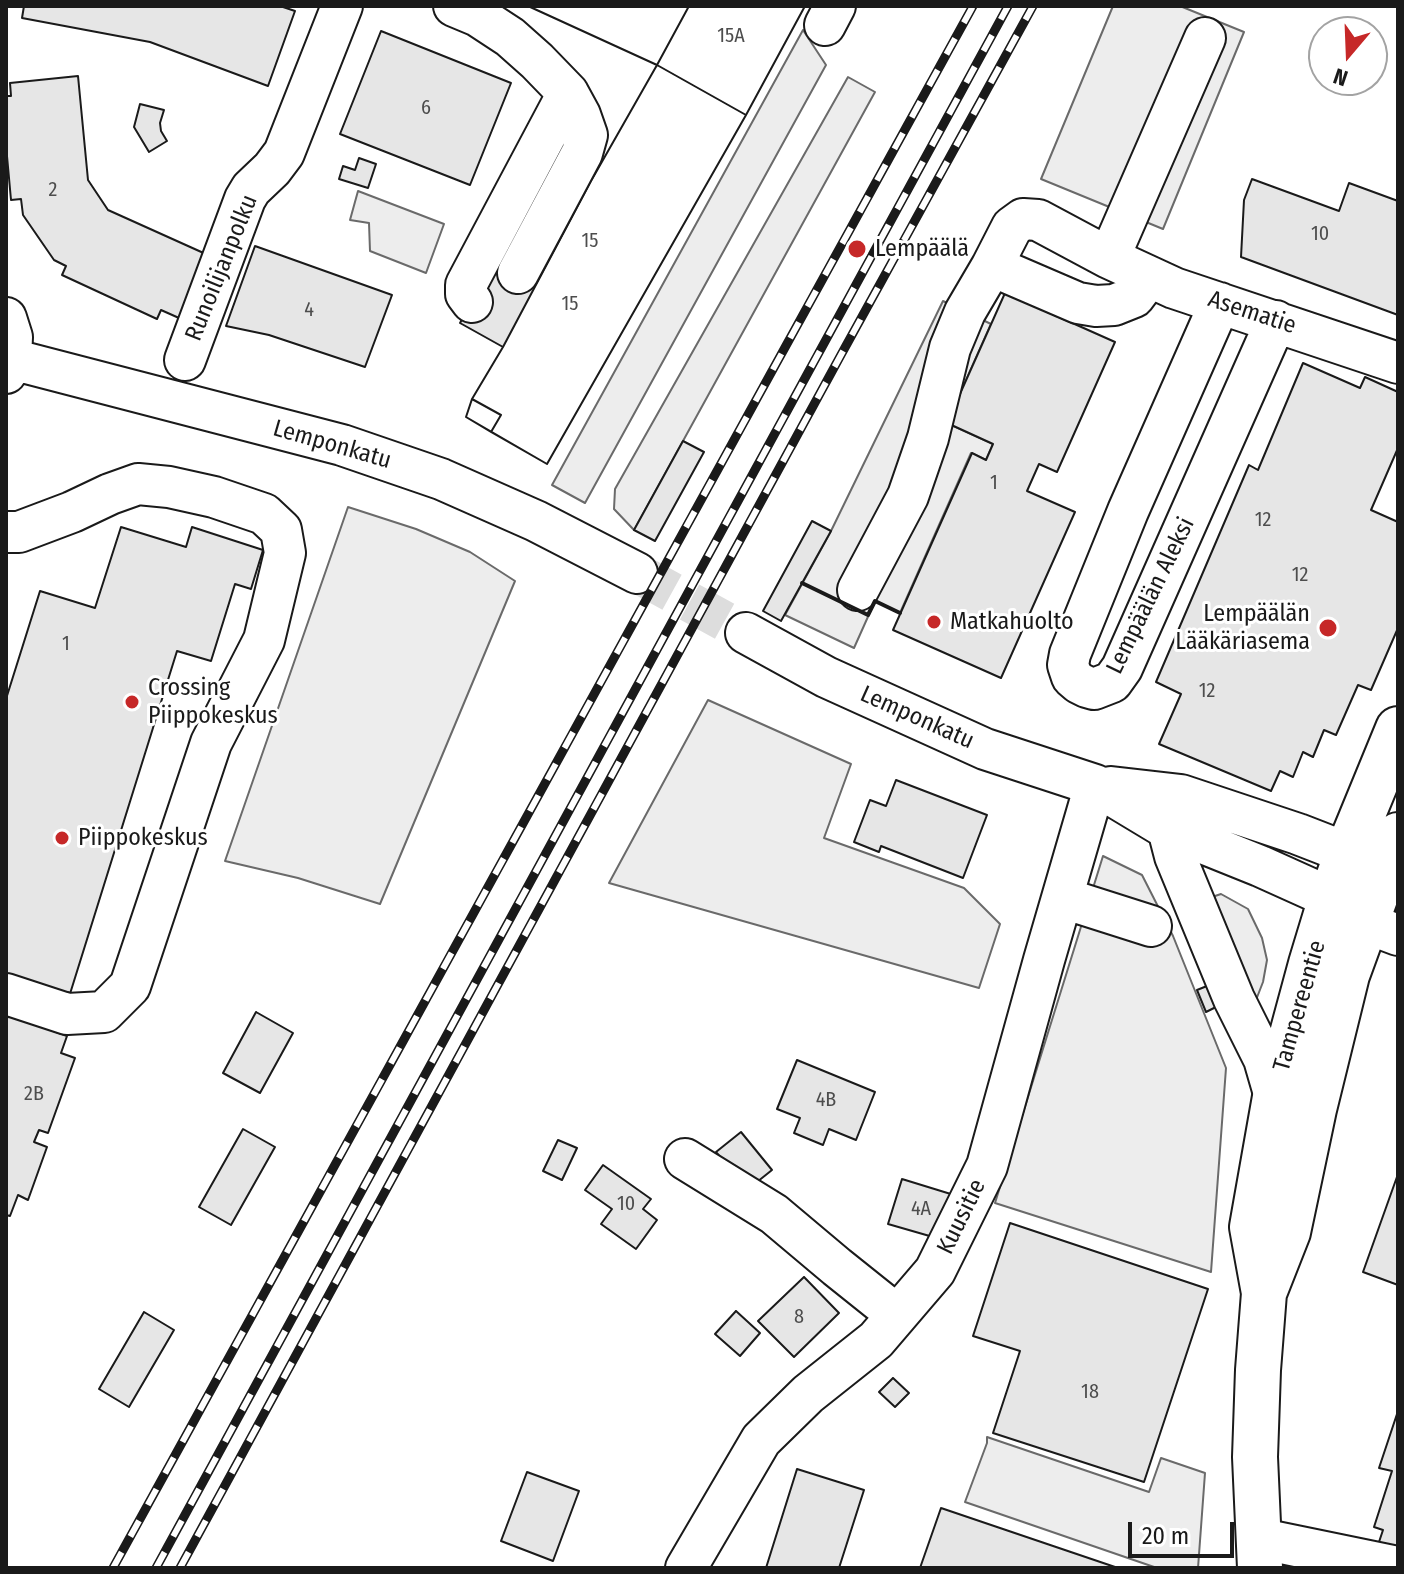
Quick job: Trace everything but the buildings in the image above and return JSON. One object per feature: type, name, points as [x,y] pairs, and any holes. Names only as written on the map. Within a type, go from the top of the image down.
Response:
[{"type":"main road","name":"Tampereentie","points":[[1264,1293],[1288,1232],[1347,975],[1382,929],[1376,871],[1398,729]]},
{"type":"main road","name":"Tampereentie","points":[[1258,1553],[1255,1457],[1264,1293],[1252,1227],[1275,1097],[1331,898],[1376,871],[1398,835]]},
{"type":"street","name":"Runoilijanpolku","points":[[185,360],[245,199],[284,153],[342,6]]},
{"type":"street","points":[[454,6],[478,16],[510,37],[537,61],[568,93],[587,135],[582,153],[518,273]]},
{"type":"street","points":[[1109,258],[1205,38]]},
{"type":"street","points":[[472,302],[466,294],[466,285],[568,93]]},
{"type":"street","name":"Asematie","points":[[992,266],[1012,227],[1023,219],[1038,220],[1149,277],[1398,363]]},
{"type":"street","points":[[858,590],[908,496],[928,438],[950,348],[965,312],[992,266],[1078,303],[1096,306],[1114,305],[1134,297],[1149,277]]},
{"type":"street","name":"Lempäälän Aleksi","points":[[1220,303],[1128,511],[1070,654],[1068,665],[1072,677],[1087,687],[1094,689],[1112,682],[1122,668],[1276,321]]},
{"type":"street","points":[[6,318],[12,337],[8,366]]},
{"type":"street","name":"Lemponkatu","points":[[8,366],[356,450],[441,479],[536,521],[637,573]]},
{"type":"street","points":[[6,532],[19,532],[138,484],[214,497],[264,514],[281,530],[285,553],[264,640],[211,743],[130,986],[104,1012],[67,1014],[6,994]]},
{"type":"street","name":"Lemponkatu","points":[[746,633],[826,677],[972,744],[1095,785],[1181,795],[1298,834],[1376,871]]},
{"type":"street","name":"Lemponkatu","points":[[1095,785],[1168,829],[1331,898],[1382,929]]},
{"type":"street","name":"Kuusitie","points":[[686,1568],[761,1440],[808,1394],[876,1340],[935,1271],[987,1166],[1095,785]]},
{"type":"street","points":[[1168,829],[1175,856],[1224,976],[1264,1059],[1275,1097]]},
{"type":"street","points":[[1063,898],[1151,926]]},
{"type":"street","points":[[685,1159],[774,1214],[897,1315]]},
{"type":"street","points":[[1258,1553],[1398,1567]]},
{"type":"shaded area","points":[[1113,6],[1180,6],[1244,32],[1163,229],[1041,179]]},
{"type":"shaded area","points":[[803,30],[826,65],[585,503],[552,485]]},
{"type":"shaded area","points":[[848,77],[875,92],[634,530],[614,509],[615,489]]},
{"type":"shaded area","points":[[358,191],[444,224],[426,273],[370,251],[369,223],[350,220]]},
{"type":"shaded area","points":[[943,301],[991,324],[947,423],[993,444],[986,460],[971,453],[900,613],[875,601],[854,648],[785,615],[831,531]]},
{"type":"shaded area","points":[[348,507],[416,529],[470,552],[515,581],[380,904],[298,878],[225,861]]},
{"type":"shaded area","points":[[708,700],[851,764],[824,838],[964,888],[1000,924],[979,988],[609,883]]},
{"type":"shaded area","points":[[1103,856],[1142,875],[1173,936],[1226,1068],[1211,1272],[995,1203]]},
{"type":"shaded area","points":[[1221,894],[1248,909],[1262,938],[1267,960],[1256,1000],[1212,897]]},
{"type":"shaded area","points":[[987,1437],[1149,1492],[1161,1458],[1205,1473],[1198,1568],[1157,1568],[965,1502]]},
{"type":"tunnel","points":[[637,573],[746,633]]},
{"type":"railway","points":[[113,1568],[973,6]]},
{"type":"railway","points":[[156,1568],[1008,6]]},
{"type":"railway","points":[[180,1568],[1033,6]]},
{"type":"wall","points":[[802,583],[868,615],[875,601],[900,613]]},
{"type":"place","name":"Lempäälä","points":[[857,249]]},
{"type":"place","name":"Matkahuolto","points":[[934,622]]},
{"type":"place","name":"Lempäälän Lääkäriasema","points":[[1328,628]]},
{"type":"place","name":"Crossing Piippokeskus","points":[[132,702]]},
{"type":"place","name":"Piippokeskus","points":[[62,838]]}]
